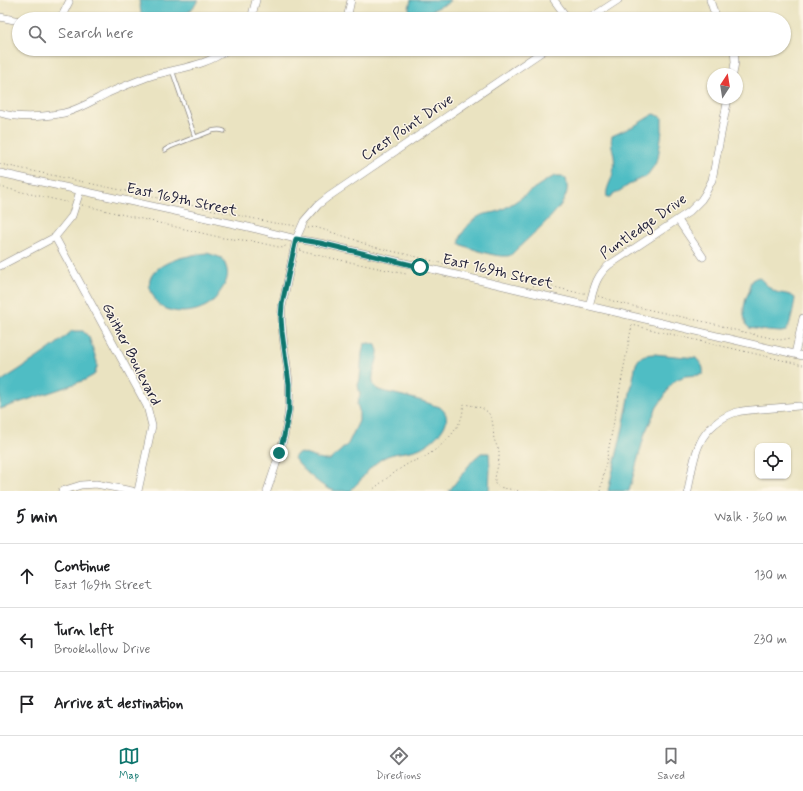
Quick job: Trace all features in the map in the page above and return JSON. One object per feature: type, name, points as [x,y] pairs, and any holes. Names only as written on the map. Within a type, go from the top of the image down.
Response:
[{"type":"street","points":[[253,12],[256,0]]},
{"type":"street","points":[[348,12],[351,0]]},
{"type":"street","points":[[554,0],[563,12]]},
{"type":"street","points":[[600,12],[618,0]]},
{"type":"street","points":[[710,0],[714,12]]},
{"type":"street","points":[[65,12],[69,2]]},
{"type":"street","points":[[0,17],[12,20]]},
{"type":"street","points":[[0,113],[7,115],[47,116],[66,112],[81,107],[108,93],[139,80],[172,70],[204,63],[218,56]]},
{"type":"street","name":"Crest Point Drive","points":[[266,491],[284,436],[289,410],[289,384],[281,318],[282,304],[296,239],[304,221],[318,205],[328,197],[536,56]]},
{"type":"street","points":[[734,68],[735,56]]},
{"type":"street","name":"Puntledge Drive","points":[[589,306],[596,280],[609,265],[678,220],[696,206],[701,200],[712,180],[727,104]]},
{"type":"street","name":"East 169th Street","points":[[0,173],[255,228],[296,239],[320,243],[803,356]]},
{"type":"street","points":[[0,266],[55,237],[72,216],[80,191]]},
{"type":"street","points":[[678,220],[703,257]]},
{"type":"street","name":"Gaither Boulevard","points":[[55,237],[147,406],[152,426],[138,491]]},
{"type":"street","points":[[795,354],[803,318]]},
{"type":"street","points":[[688,491],[700,442],[708,430],[720,420],[728,415],[741,411],[799,406]]},
{"type":"street","points":[[62,491],[81,485],[96,484],[132,491]]},
{"type":"lane","points":[[172,70],[195,137]]},
{"type":"lane","points":[[165,150],[214,130],[224,130]]},
{"type":"path","points":[[0,164],[267,221],[302,228],[315,227],[370,246],[453,267]]},
{"type":"path","points":[[0,187],[223,238],[252,241],[283,248],[285,246],[302,250],[303,252],[406,274]]},
{"type":"path","points":[[531,287],[541,284],[579,293],[592,294],[619,303],[720,325],[730,329],[780,340],[791,338],[798,341]]},
{"type":"path","points":[[600,491],[632,325],[803,365]]},
{"type":"path","points":[[371,491],[411,463],[431,453],[449,438],[462,417],[464,404],[483,408],[489,415],[492,420],[494,437],[500,453],[495,480],[496,484],[499,487],[518,491]]},
{"type":"water","points":[[139,0],[199,0],[188,12],[141,12]]},
{"type":"water","points":[[411,0],[450,0],[448,3],[428,12],[410,12]]},
{"type":"water","points":[[655,114],[662,118],[662,131],[658,158],[654,166],[646,177],[635,181],[610,197],[607,197],[607,191],[614,164],[611,144],[612,136]]},
{"type":"water","points":[[555,176],[562,176],[566,179],[566,195],[550,218],[511,255],[495,255],[460,244],[463,233],[475,219],[483,214],[496,212],[506,207]]},
{"type":"water","points":[[207,253],[222,258],[227,271],[227,279],[215,299],[210,304],[189,312],[174,311],[160,305],[152,293],[149,285],[150,278],[154,272],[160,267],[174,260]]},
{"type":"water","points":[[758,277],[776,292],[788,294],[795,298],[791,319],[786,331],[768,331],[749,328],[746,325],[744,307],[746,298],[750,290],[752,280]]},
{"type":"water","points":[[72,331],[83,331],[89,337],[97,362],[94,375],[85,380],[0,409],[0,382],[46,352]]},
{"type":"water","points":[[369,343],[376,345],[378,350],[373,377],[375,387],[379,390],[413,398],[441,408],[445,414],[445,426],[435,438],[418,449],[383,458],[370,469],[351,491],[334,491],[312,477],[294,458],[297,454],[302,453],[322,460],[330,460],[348,444],[359,421],[359,410],[357,404],[360,395],[358,385],[360,379],[362,353],[364,344]]},
{"type":"water","points":[[654,354],[696,358],[703,367],[703,374],[685,376],[676,380],[669,387],[657,407],[645,433],[629,491],[608,491],[636,364],[642,357]]},
{"type":"water","points":[[481,453],[489,453],[490,491],[449,491],[473,460]]},
{"type":"route","points":[[279,453],[289,410],[289,384],[281,318],[282,304],[296,239],[320,243],[420,267]]}]
